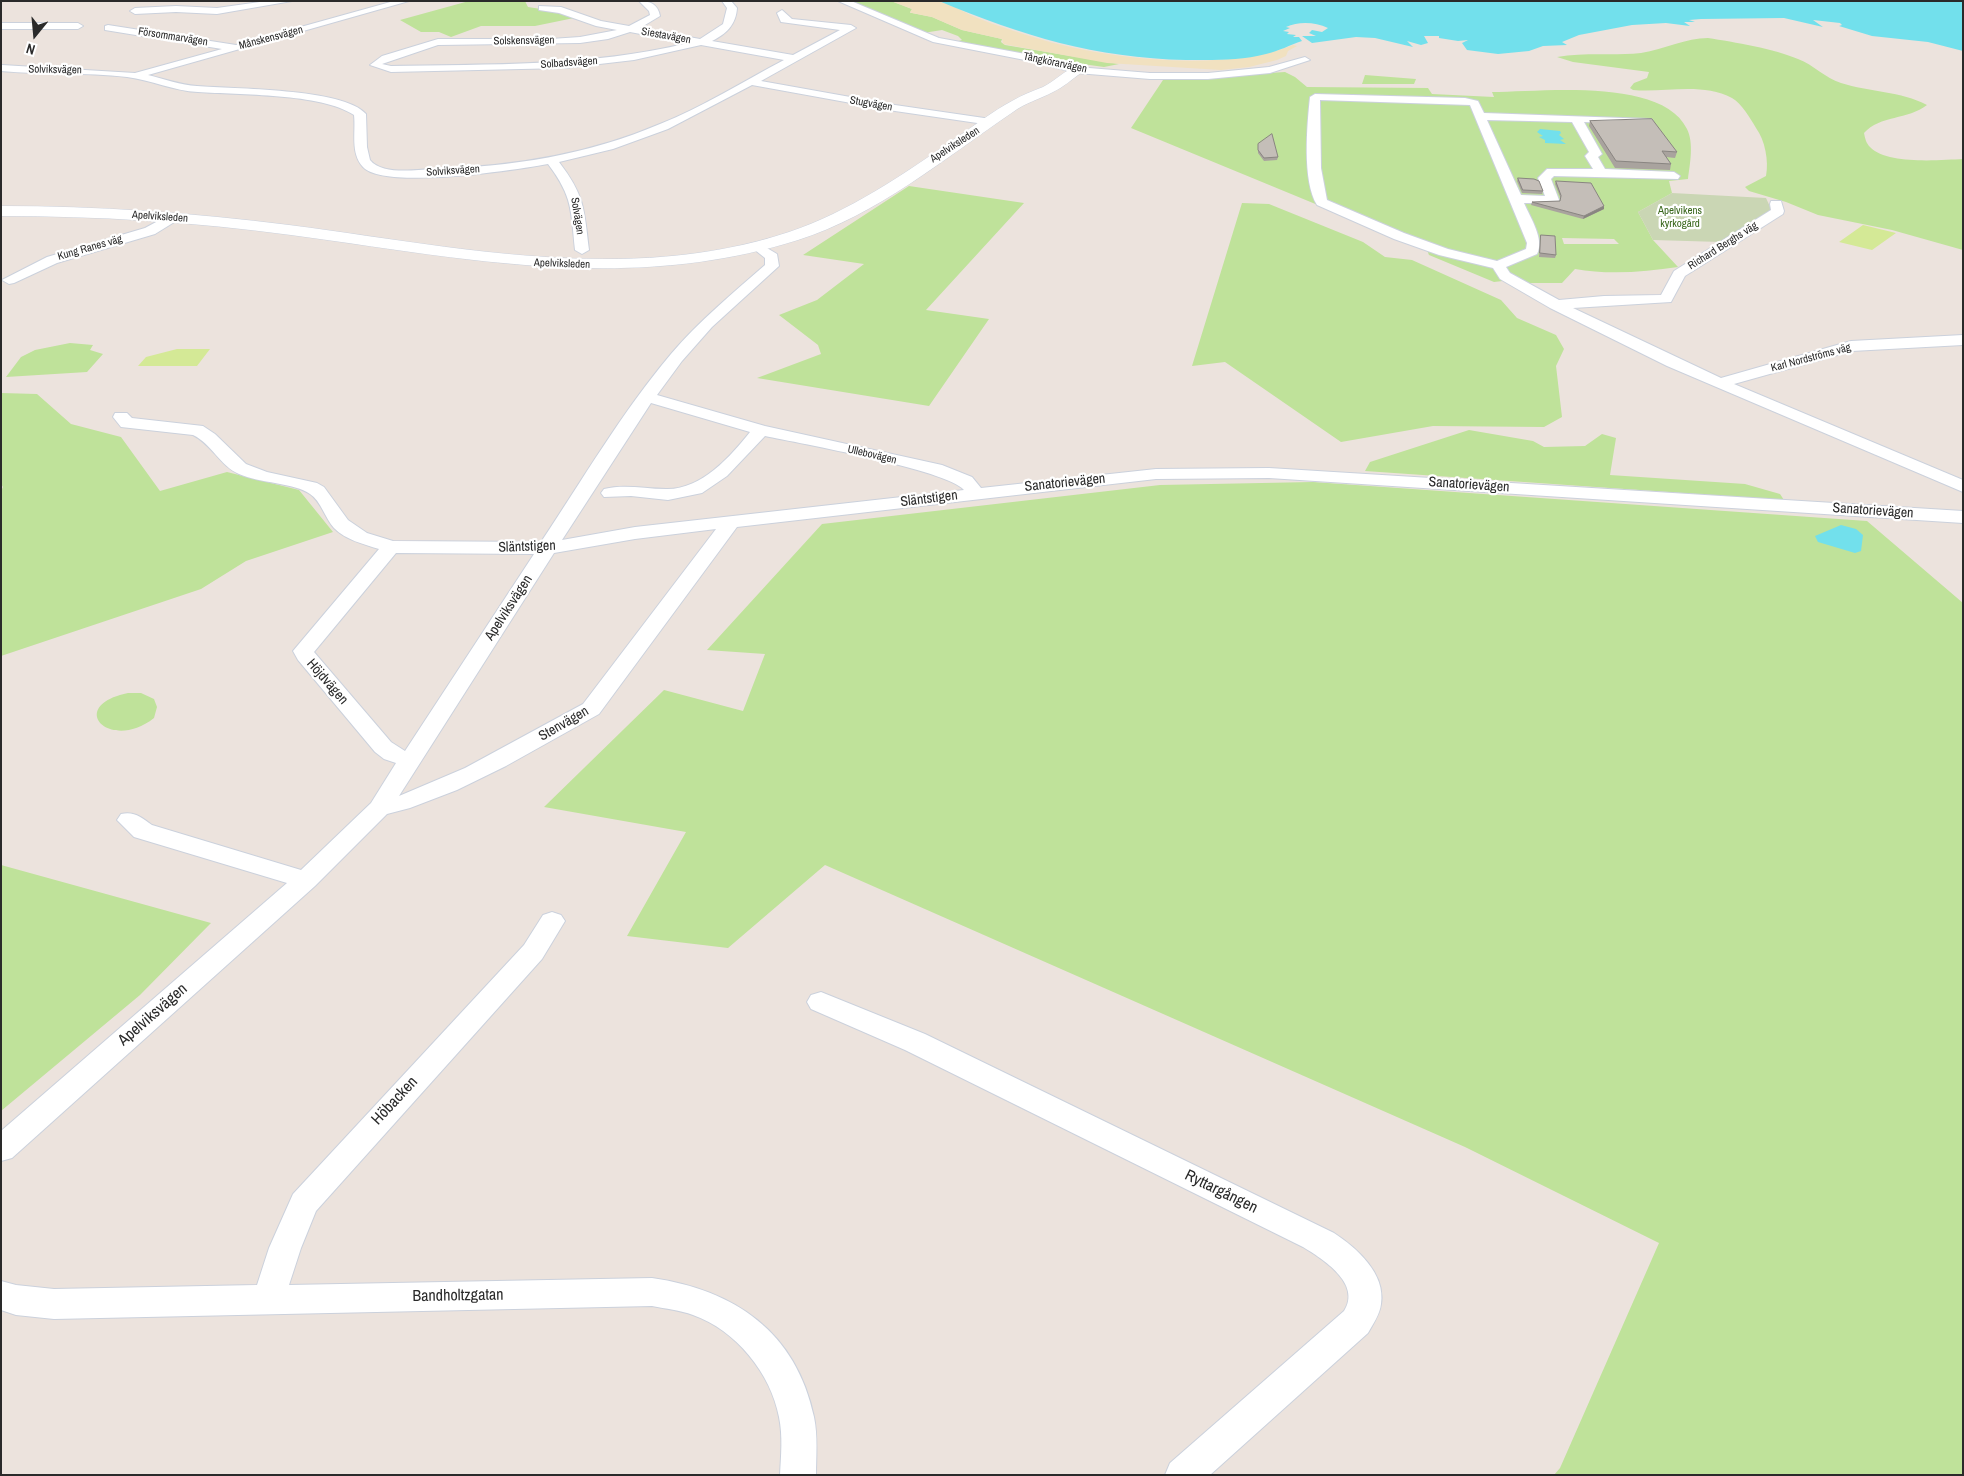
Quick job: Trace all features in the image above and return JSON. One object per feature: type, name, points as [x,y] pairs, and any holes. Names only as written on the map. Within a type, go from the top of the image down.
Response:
[{"type":"street","points":[[210,1],[230,9]]},
{"type":"street","points":[[135,11],[217,10],[288,1],[314,27]]},
{"type":"street","name":"Månskensvägen","points":[[137,75],[405,1]]},
{"type":"street","name":"Solskensvägen","points":[[376,67],[375,64],[383,60],[435,43],[579,40],[631,30],[656,14],[643,1]]},
{"type":"street","name":"Solbadsvägen","points":[[376,67],[410,69],[573,64],[647,55],[701,42],[726,27],[731,20],[732,8],[726,1]]},
{"type":"street","name":"Tångkörarvägen","points":[[842,1],[936,40],[1031,58],[1077,70],[1157,77],[1208,76],[1260,72],[1305,60]]},
{"type":"street","name":"Siestavägen","points":[[542,8],[561,10],[594,22],[631,30],[792,58]]},
{"type":"street","points":[[213,21],[219,17],[215,12],[217,10]]},
{"type":"street","name":"Solviksvägen","points":[[2,68],[86,70],[137,75],[195,89],[287,94],[351,108],[360,114],[364,160],[371,168],[380,171],[448,172],[550,159],[604,147],[657,130],[851,28],[791,22],[784,20],[782,13]]},
{"type":"street","points":[[1,26],[78,26]]},
{"type":"street","name":"Försommarvägen","points":[[108,28],[238,48]]},
{"type":"street","name":"Apelviksleden","points":[[1,210],[170,218],[289,230],[488,258],[560,265],[607,265],[670,261],[758,246],[810,230],[846,213],[991,122],[1009,108],[1050,88],[1077,70]]},
{"type":"street","name":"Stugvägen","points":[[751,82],[991,122]]},
{"type":"street","points":[[1315,97],[1465,101],[1476,106],[1515,199],[1534,243],[1532,251],[1498,265],[1444,252],[1332,209],[1318,197],[1315,180],[1315,97]]},
{"type":"street","points":[[1481,116],[1647,121]]},
{"type":"street","points":[[1576,119],[1596,154],[1591,156],[1601,173]]},
{"type":"street","name":"Solvägen","points":[[550,159],[566,180],[576,200],[582,250]]},
{"type":"street","points":[[1515,199],[1552,200],[1544,178],[1551,172],[1674,176]]},
{"type":"street","name":"Richard Berghs väg","points":[[1555,305],[1604,300],[1666,299],[1679,274],[1778,211],[1776,204]]},
{"type":"street","name":"Kung Ranes väg","points":[[9,280],[52,260],[150,231],[170,218]]},
{"type":"street","name":"Apelviksvägen","points":[[1,1149],[306,880],[379,808],[628,423],[676,358],[707,324],[772,266],[772,257],[758,246]]},
{"type":"street","points":[[1498,265],[1505,276],[1555,305],[1633,345],[1963,487]]},
{"type":"street","name":"Karl Nordströms väg","points":[[1720,383],[1851,346],[1891,342],[1963,340]]},
{"type":"street","name":"Ullebovägen","points":[[647,397],[761,430],[941,471],[966,481],[976,493]]},
{"type":"street","name":"Släntstigen","points":[[121,417],[127,423],[197,430],[205,433],[238,467],[252,473],[311,487],[318,491],[341,524],[349,531],[360,537],[391,547],[548,548],[635,534],[976,493]]},
{"type":"street","points":[[610,493],[620,490],[669,495],[687,491],[728,468],[761,430]]},
{"type":"street","name":"Sanatorievägen","points":[[976,493],[1124,477],[1240,472],[1963,517]]},
{"type":"street","name":"Stenvägen","points":[[379,808],[392,806],[432,792],[585,714],[599,702],[609,685],[731,522]]},
{"type":"street","name":"Höjdvägen","points":[[391,547],[303,651],[305,656],[383,747],[392,754],[410,760]]},
{"type":"street","points":[[129,820],[144,832],[306,880]]},
{"type":"street","name":"Höbacken","points":[[268,1301],[285,1248],[304,1203],[388,1108],[533,952],[552,921]]},
{"type":"street","name":"Ryttargången","points":[[821,1002],[915,1042],[1314,1237],[1338,1252],[1354,1269],[1363,1288],[1365,1305],[1356,1322],[1183,1475]]},
{"type":"street","name":"Bandholtzgatan","points":[[1,1295],[16,1300],[54,1304],[652,1292],[680,1296],[710,1306],[733,1320],[756,1339],[771,1356],[783,1375],[793,1401],[799,1439],[798,1475]]},
{"type":"green space","points":[[469,1],[525,1],[528,7],[554,11],[574,18],[535,26],[481,26],[451,37],[439,32],[421,32],[400,20]]},
{"type":"green space","points":[[851,1],[891,1],[912,9],[910,13],[932,17],[962,30],[1002,39],[1001,42],[1005,45],[1119,64],[1104,67],[955,42],[962,40],[958,36],[942,30],[923,33]]},
{"type":"green space","points":[[1700,38],[1708,38],[1789,55],[1841,83],[1896,94],[1927,105],[1911,113],[1878,123],[1864,133],[1870,147],[1888,157],[1914,160],[1963,159],[1963,250],[1892,230],[1818,215],[1786,202],[1749,191],[1745,187],[1766,176],[1766,151],[1762,138],[1751,120],[1742,107],[1732,98],[1708,90],[1696,89],[1633,90],[1630,88],[1634,83],[1647,78],[1649,72],[1573,62],[1557,57],[1641,53]]},
{"type":"green space","points":[[1285,72],[1295,77],[1307,87],[1428,88],[1432,94],[1494,97],[1492,92],[1598,91],[1627,94],[1653,101],[1673,112],[1687,129],[1691,147],[1690,167],[1688,179],[1669,181],[1672,193],[1638,212],[1653,240],[1678,267],[1626,272],[1600,272],[1575,269],[1562,283],[1527,283],[1520,279],[1494,282],[1429,255],[1427,250],[1131,128],[1163,80]],"holes":[[[1562,238],[1614,239],[1619,244],[1564,244]]]},
{"type":"green space","points":[[1365,75],[1416,79],[1414,84],[1362,84]]},
{"type":"green space","points":[[909,186],[1024,203],[926,310],[989,319],[929,406],[757,378],[821,354],[818,345],[779,315],[817,300],[864,264],[803,255]]},
{"type":"green space","name":"Apelvikens kyrkogård","points":[[1672,193],[1766,198],[1772,211],[1721,242],[1653,240],[1638,212]]},
{"type":"green space","points":[[1242,203],[1269,204],[1363,242],[1385,257],[1412,260],[1501,300],[1517,318],[1556,335],[1564,349],[1556,366],[1562,417],[1544,427],[1433,426],[1341,442],[1225,362],[1192,366]]},
{"type":"green space","points":[[1863,225],[1896,233],[1872,250],[1839,242]]},
{"type":"green space","points":[[70,343],[93,345],[90,350],[103,354],[87,372],[6,377],[21,357],[35,350]]},
{"type":"green space","points":[[177,349],[210,349],[197,366],[138,366],[146,357]]},
{"type":"green space","points":[[1,393],[37,394],[71,424],[121,437],[160,491],[227,472],[299,490],[333,532],[246,561],[201,589],[1,656],[1,491],[3,487],[1,484]]},
{"type":"green space","points":[[1469,430],[1533,441],[1544,447],[1585,446],[1602,434],[1616,438],[1610,475],[1745,484],[1780,494],[1784,500],[1365,471],[1370,462]]},
{"type":"green space","points":[[1313,482],[1867,521],[1963,603],[1963,1475],[1554,1475],[1560,1468],[1659,1243],[1465,1147],[825,865],[728,948],[627,936],[686,832],[544,807],[664,690],[743,711],[765,654],[707,650],[822,524],[1160,485]]},
{"type":"green space","points":[[128,693],[141,693],[154,699],[157,707],[154,718],[138,728],[123,731],[110,729],[101,724],[97,716],[99,707],[109,699]]},
{"type":"green space","points":[[1,865],[211,923],[140,995],[1,1111]]},
{"type":"sand","points":[[891,1],[940,2],[983,20],[1043,40],[1102,53],[1135,57],[1202,61],[1235,58],[1266,53],[1293,45],[1297,46],[1288,51],[1286,56],[1277,60],[1249,67],[1221,70],[1107,63],[1003,44],[1002,39],[962,30],[932,17],[912,13],[910,12],[912,9]]},
{"type":"water","points":[[939,1],[1963,1],[1963,51],[1928,42],[1872,36],[1839,26],[1842,25],[1840,23],[1813,20],[1823,27],[1784,18],[1701,19],[1689,20],[1695,22],[1684,22],[1690,26],[1666,23],[1632,25],[1579,35],[1562,42],[1567,45],[1543,46],[1529,51],[1498,54],[1467,50],[1462,43],[1468,40],[1458,41],[1439,38],[1439,36],[1424,36],[1428,43],[1421,45],[1407,41],[1413,47],[1375,38],[1356,37],[1312,43],[1302,36],[1316,36],[1309,33],[1312,30],[1322,32],[1328,28],[1318,24],[1307,23],[1291,25],[1286,27],[1290,28],[1283,31],[1289,32],[1287,34],[1296,35],[1293,37],[1299,37],[1302,41],[1271,53],[1236,59],[1186,60],[1121,55],[1060,43],[1000,25]]},
{"type":"water","points":[[1540,129],[1560,131],[1559,135],[1564,139],[1560,140],[1566,144],[1545,143],[1545,140],[1539,137],[1543,136],[1537,132]]},
{"type":"water","points":[[1841,525],[1856,529],[1863,535],[1861,551],[1855,553],[1818,542],[1815,536]]},
{"type":"building","points":[[1652,119],[1677,152],[1662,151],[1671,164],[1616,161],[1590,121]]},
{"type":"building","points":[[1272,134],[1278,157],[1264,158],[1258,150],[1258,144]]},
{"type":"building","points":[[1518,178],[1539,181],[1543,191],[1523,190]]},
{"type":"building","points":[[1556,181],[1591,183],[1604,206],[1584,216],[1532,202],[1560,201],[1561,196]]},
{"type":"building","points":[[1541,235],[1555,236],[1556,255],[1540,253]]}]
